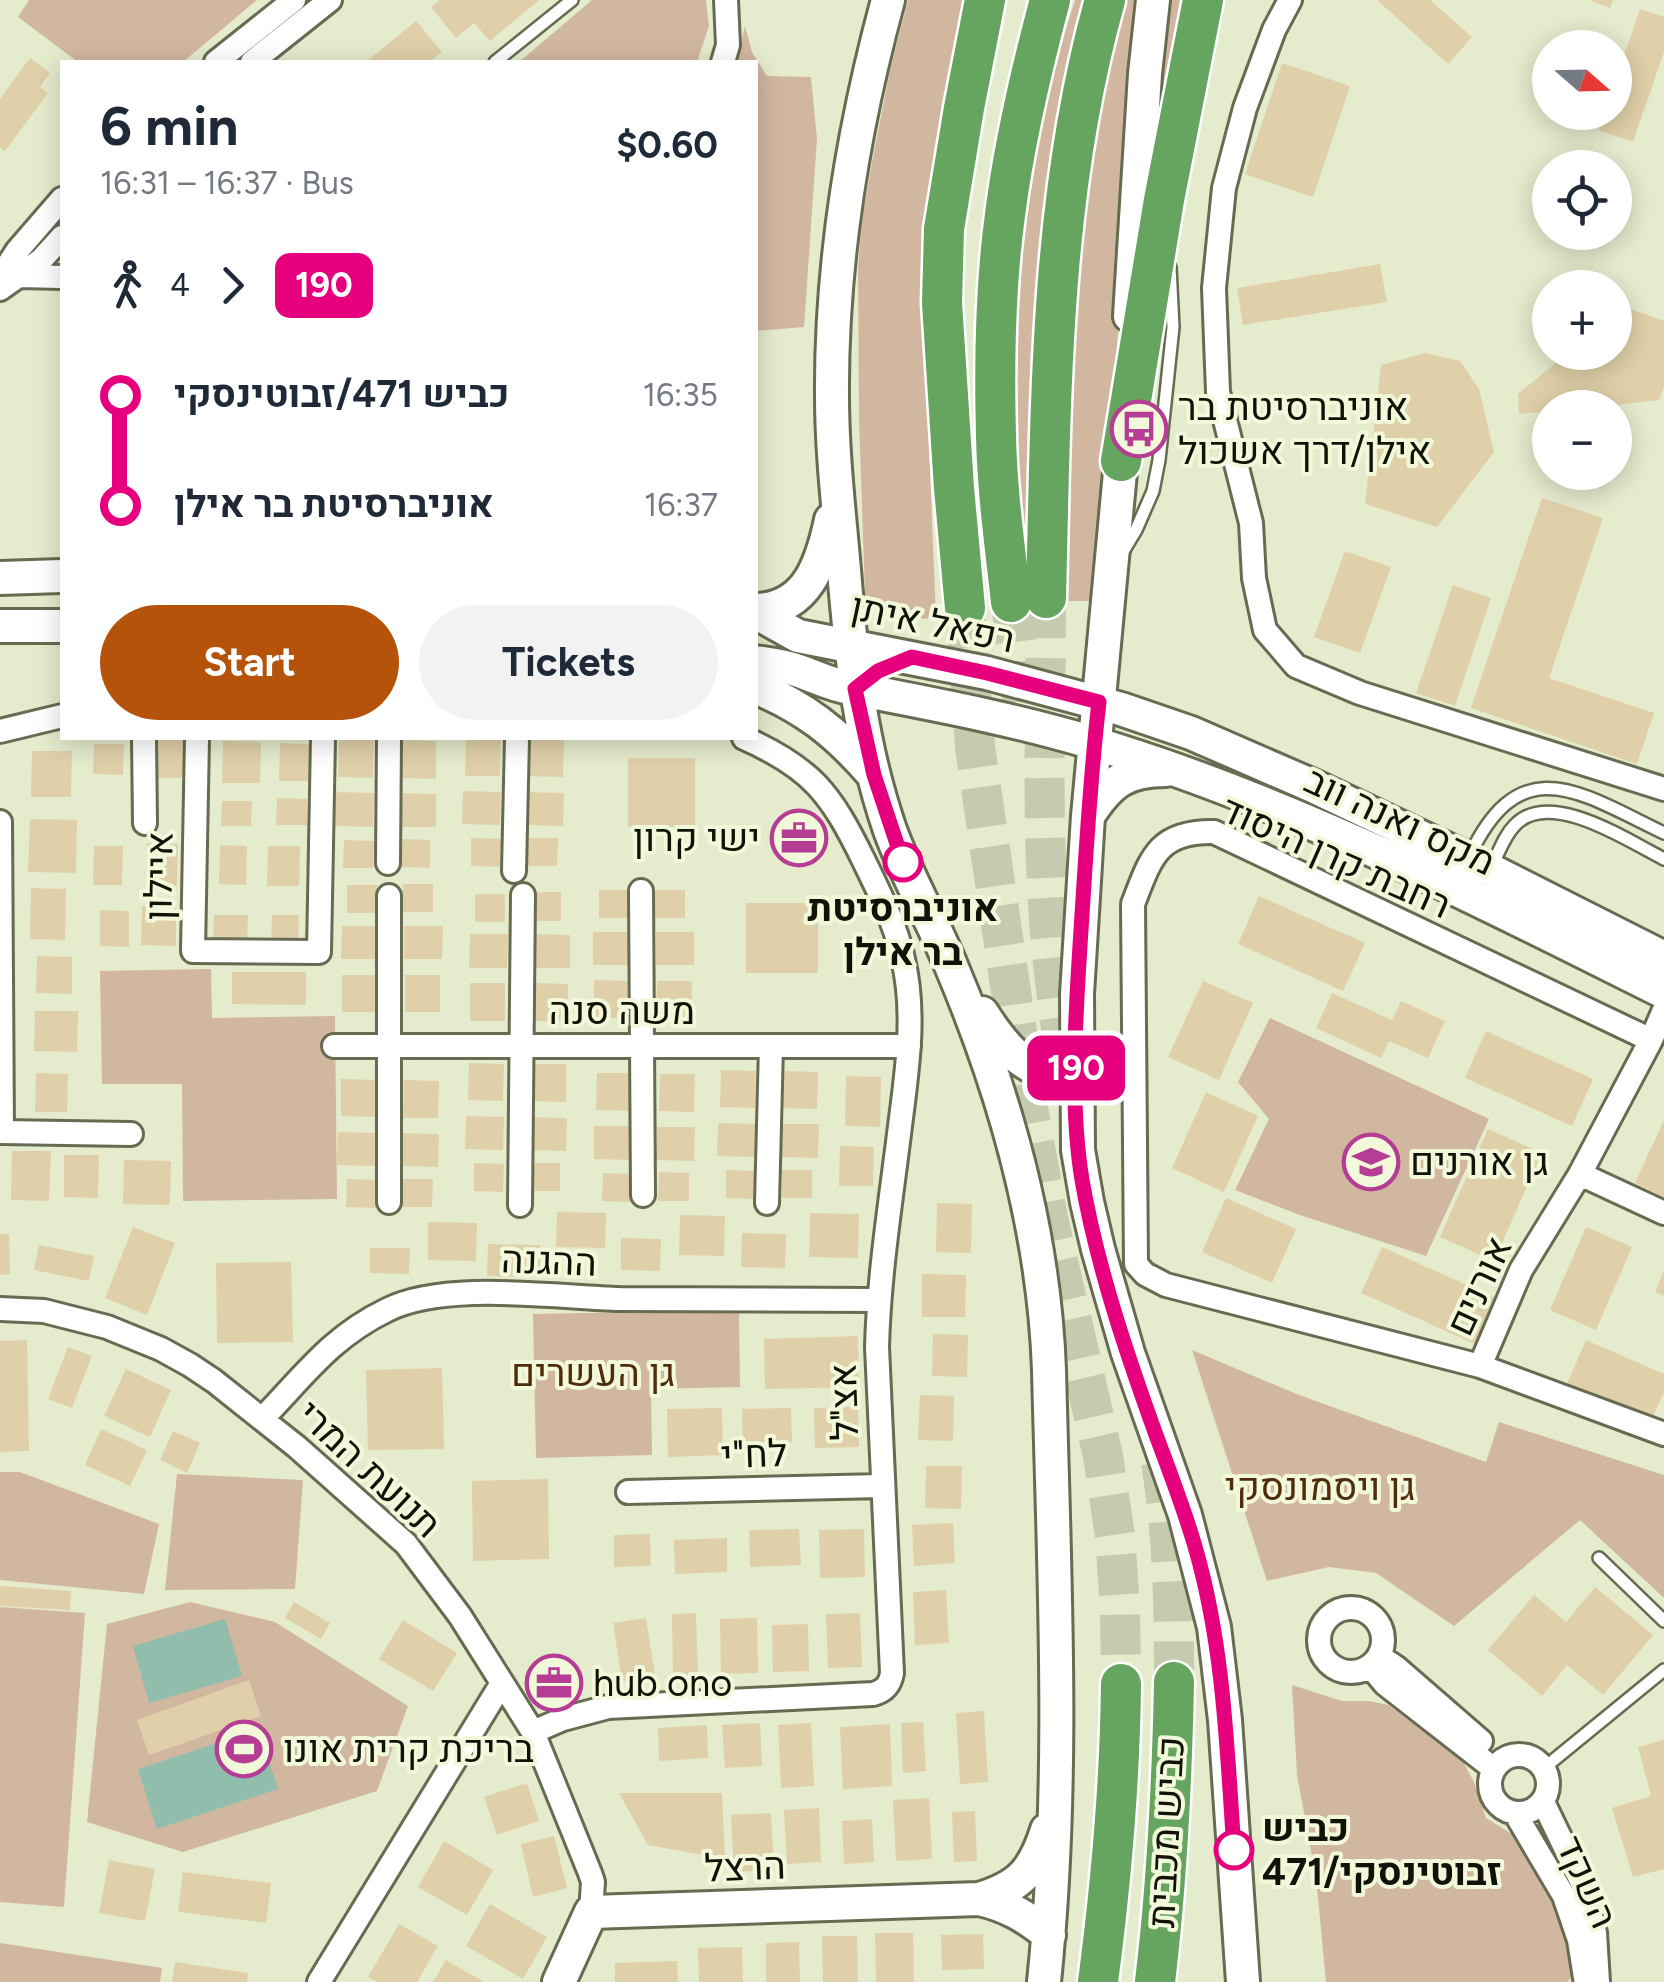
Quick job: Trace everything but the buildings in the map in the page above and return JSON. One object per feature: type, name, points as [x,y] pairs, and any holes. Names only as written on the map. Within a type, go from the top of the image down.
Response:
[{"type":"highway","points":[[965,608],[942,302],[944,229],[985,0]]},
{"type":"highway","points":[[951,439],[955,303],[965,206],[1009,0]]},
{"type":"highway","points":[[1050,0],[1015,154],[998,287],[996,438],[1029,600],[1063,208],[1106,0]]},
{"type":"highway","points":[[1121,461],[1164,200],[1203,0]]},
{"type":"highway","name":"כביש מכבית","points":[[1155,1982],[1171,1814],[1174,1682]]},
{"type":"highway","name":"כביש מכבית","points":[[1098,1982],[1117,1804],[1120,1684]]},
{"type":"main road","points":[[888,0],[862,112],[840,244],[832,400],[837,486],[855,689],[874,775],[903,862],[952,967],[983,1047],[1012,1135],[1033,1230],[1048,1326],[1055,1802],[1044,1982]]},
{"type":"main road","points":[[1153,0],[1143,94],[1121,461],[1088,816],[1077,994],[1078,1150],[1098,1249],[1128,1352],[1185,1515],[1214,1627],[1225,1720],[1243,1982]]},
{"type":"main road","points":[[758,611],[777,608],[806,586],[824,550],[837,486]]},
{"type":"main road","points":[[0,578],[60,576]]},
{"type":"main road","name":"רפאל איתן","points":[[758,613],[798,636],[987,673],[1099,702]]},
{"type":"main road","points":[[0,626],[60,626]]},
{"type":"main road","points":[[855,689],[878,671],[912,657]]},
{"type":"main road","points":[[758,663],[796,670],[834,684],[1094,743]]},
{"type":"main road","points":[[758,689],[818,720],[874,775]]},
{"type":"main road","name":"מקס ואנה ווב","points":[[1099,702],[1253,760],[1479,865],[1664,958]]},
{"type":"main road","name":"מקס ואנה ווב","points":[[1094,743],[1300,818],[1664,992]]},
{"type":"main road","points":[[1088,816],[1100,798],[1124,777],[1151,770],[1175,770]]},
{"type":"main road","points":[[952,967],[998,1039],[1015,1056],[1034,1069],[1076,1077]]},
{"type":"main road","points":[[979,1899],[1000,1893],[1023,1878],[1039,1851],[1055,1802]]},
{"type":"main road","points":[[979,1899],[1009,1907],[1049,1935]]},
{"type":"main road","name":"הרצל","points":[[591,1912],[979,1899]]},
{"type":"main road","points":[[559,1982],[591,1912]]},
{"type":"street","points":[[219,60],[294,0]]},
{"type":"street","points":[[255,60],[330,0]]},
{"type":"street","points":[[724,60],[728,45],[726,0]]},
{"type":"street","points":[[1290,0],[1274,30],[1245,108],[1224,188],[1214,288],[1218,392],[1252,523],[1254,578],[1265,630],[1296,666],[1360,693],[1664,790]]},
{"type":"street","points":[[6,281],[27,239],[60,200]]},
{"type":"street","points":[[6,281],[41,260],[60,239]]},
{"type":"street","points":[[6,281],[60,276]]},
{"type":"street","points":[[0,731],[60,716]]},
{"type":"street","points":[[144,740],[145,823]]},
{"type":"street","name":"איילון","points":[[197,740],[193,950],[319,952],[324,740]]},
{"type":"street","points":[[388,864],[389,740]]},
{"type":"street","points":[[514,871],[516,740]]},
{"type":"street","name":"אצ\"ל","points":[[533,1732],[608,1707],[873,1694],[890,1682],[878,1300],[909,1046],[908,989],[903,956],[844,820],[808,775],[776,752],[749,740]]},
{"type":"street","points":[[0,822],[1,1132],[130,1134]]},
{"type":"street","name":"רחבת קרן היסוד","points":[[1480,1366],[1166,1285],[1145,1274],[1136,1264],[1133,904],[1146,870],[1168,840],[1192,832],[1214,832],[1651,1040]]},
{"type":"street","points":[[640,892],[643,1195]]},
{"type":"street","points":[[520,1205],[522,895]]},
{"type":"street","points":[[389,896],[389,1202]]},
{"type":"street","name":"אורנים","points":[[1664,1010],[1580,1174],[1521,1270],[1480,1366],[1664,1434]]},
{"type":"street","name":"משה סנה","points":[[334,1046],[909,1046]]},
{"type":"street","points":[[767,1203],[770,1046]]},
{"type":"street","points":[[1580,1174],[1664,1213]]},
{"type":"street","name":"ההגנה","points":[[262,1419],[339,1339],[389,1309],[422,1298],[479,1294],[878,1300]]},
{"type":"street","name":"תנועת המרי","points":[[0,1309],[44,1311],[85,1321],[176,1357],[262,1419],[406,1544],[460,1616],[533,1732],[590,1872],[591,1912]]},
{"type":"street","name":"לח\"י","points":[[628,1492],[882,1486]]},
{"type":"street","points":[[1374,1661],[1385,1684],[1497,1765]]},
{"type":"street","points":[[320,1982],[502,1683]]},
{"type":"street","points":[[1517,1754],[1537,1760],[1544,1768],[1548,1793],[1543,1802],[1525,1813],[1505,1810],[1497,1804],[1490,1778],[1497,1765],[1517,1754]]},
{"type":"street","name":"השקד","points":[[1543,1802],[1584,1887],[1595,1933],[1598,1982]]},
{"type":"street","name":"השקד","points":[[1515,1813],[1564,1896],[1579,1940],[1585,1982]]},
{"type":"lane","points":[[497,60],[572,0]]},
{"type":"lane","points":[[1112,571],[1153,491],[1159,460],[1173,327],[1164,200]]},
{"type":"lane","points":[[1465,894],[1479,865],[1486,824],[1513,796],[1532,790],[1554,788],[1576,793],[1664,834]]},
{"type":"lane","points":[[1465,894],[1479,865],[1514,826],[1526,816],[1542,811],[1578,816],[1664,859]]},
{"type":"lane","points":[[1599,1558],[1664,1621]]},
{"type":"lane","points":[[1544,1768],[1664,1670]]},
{"type":"green space","points":[[29,0],[257,0],[185,60],[75,60],[18,17]]},
{"type":"green space","points":[[592,0],[706,0],[709,26],[698,60],[521,60]]},
{"type":"green space","points":[[908,0],[967,0],[925,266],[936,617],[924,619],[865,595],[859,419],[858,267],[862,221],[891,66]]},
{"type":"green space","points":[[1075,0],[1089,0],[1038,302],[1027,524],[1020,525],[1016,352],[1022,257],[1046,108]]},
{"type":"green space","points":[[1124,0],[1144,0],[1093,601],[1062,601],[1072,358],[1081,250],[1103,92]]},
{"type":"green space","points":[[1164,0],[1192,0],[1153,221]]},
{"type":"green space","points":[[745,26],[757,60],[737,60]]},
{"type":"green space","points":[[758,62],[767,76],[811,77],[817,139],[804,327],[758,331]]},
{"type":"green space","points":[[211,969],[212,1018],[335,1016],[337,1199],[183,1201],[182,1084],[102,1084],[100,971]]},
{"type":"green space","points":[[1270,1018],[1489,1119],[1426,1256],[1235,1190],[1269,1119],[1238,1082]]},
{"type":"green space","name":"גן העשרים","points":[[739,1310],[740,1387],[651,1389],[652,1455],[536,1458],[533,1314]]},
{"type":"green space","name":"גן ויסמונסקי","points":[[1192,1350],[1299,1395],[1486,1462],[1499,1422],[1664,1475],[1664,1598],[1580,1520],[1454,1626],[1376,1573],[1329,1567],[1267,1581]]},
{"type":"green space","points":[[0,1472],[20,1472],[159,1524],[144,1594],[0,1580]]},
{"type":"green space","points":[[177,1474],[303,1480],[295,1589],[165,1590]]},
{"type":"green space","name":"בריכת קרית אונו","points":[[190,1602],[275,1622],[408,1706],[377,1791],[183,1852],[87,1822],[107,1624]]},
{"type":"green space","points":[[0,1607],[85,1613],[64,1907],[0,1902]]},
{"type":"green space","points":[[1292,1685],[1342,1701],[1388,1705],[1462,1760],[1486,1818],[1512,1834],[1529,1852],[1557,1900],[1574,1974],[1567,1982],[1326,1982],[1316,1877],[1297,1775]]},
{"type":"green space","points":[[0,1943],[162,1968],[160,1982],[0,1982]]},
{"type":"shaded area","points":[[225,1619],[242,1676],[149,1703],[133,1646]]},
{"type":"shaded area","points":[[259,1729],[278,1789],[157,1829],[138,1769]]},
{"type":"tunnel","points":[[1046,598],[1047,891],[1070,1080]]},
{"type":"tunnel","points":[[1011,602],[1024,717]]},
{"type":"tunnel","points":[[965,608],[975,747],[1029,1114],[1048,1218],[1103,1456],[1115,1536],[1121,1684]]},
{"type":"tunnel","points":[[1161,1462],[1170,1544],[1174,1682]]},
{"type":"bus line","name":"190","points":[[903,862],[874,775],[855,689],[866,679],[912,657],[1099,702],[1077,994],[1078,1150],[1098,1249],[1206,1591],[1225,1720],[1234,1850]]},
{"type":"place","name":"אוניברסיטת בר אילן/דרך אשכול","points":[[1139,429]]},
{"type":"place","name":"ישי קרון","points":[[799,838]]},
{"type":"place","name":"אוניברסיטת בר אילן","points":[[903,862]]},
{"type":"place","name":"גן אורנים","points":[[1371,1162]]},
{"type":"place","name":"hub ono","points":[[554,1683]]},
{"type":"place","name":"בריכת קרית אונו","points":[[244,1749]]},
{"type":"place","name":"כביש 471/זבוטינסקי","points":[[1234,1850]]}]
